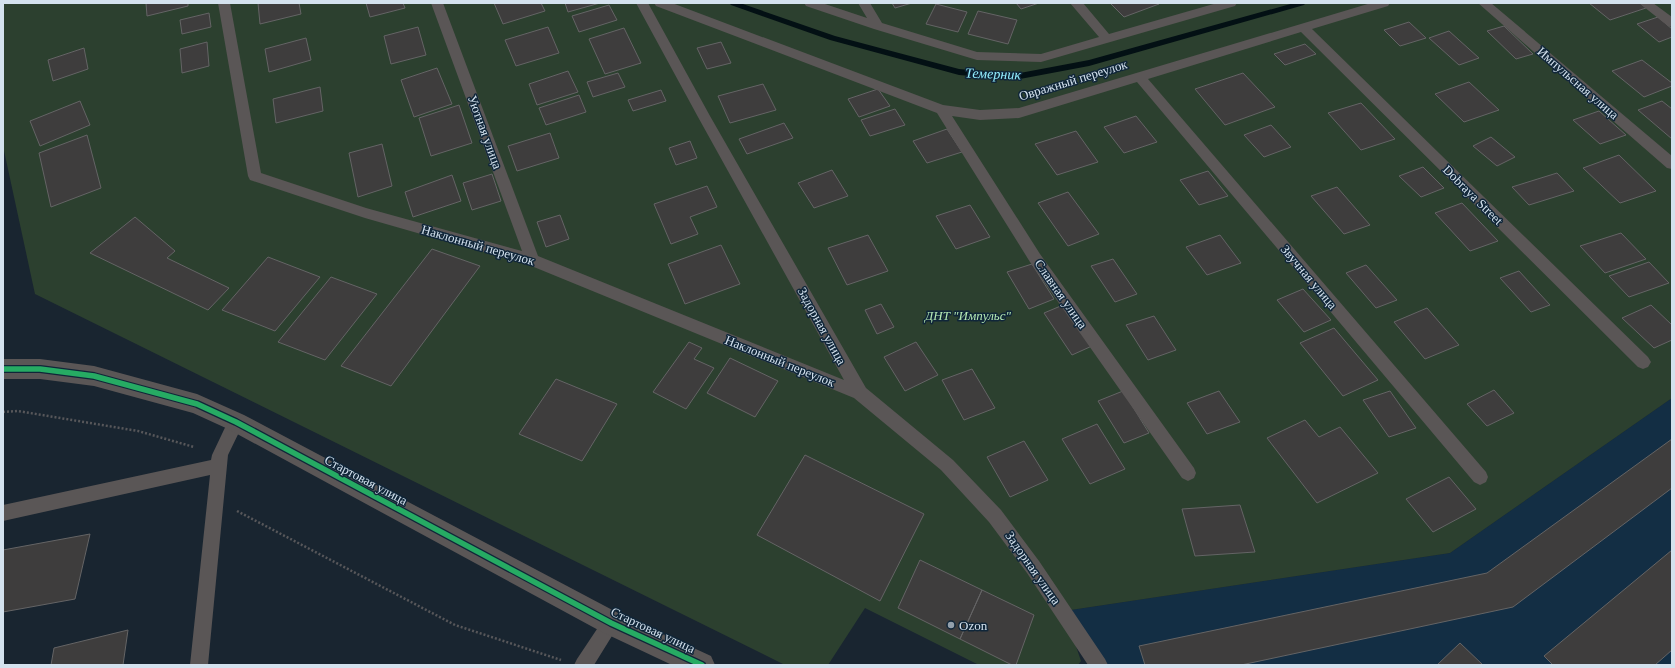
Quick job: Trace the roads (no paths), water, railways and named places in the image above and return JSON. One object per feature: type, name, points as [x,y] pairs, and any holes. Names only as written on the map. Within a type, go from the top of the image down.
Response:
[{"type":"street","name":"Стартовая улица","points":[[3,368],[40,369],[94,376],[197,404],[236,422],[611,623],[702,665]]},
{"type":"lane","name":"Наклонный переулок","points":[[224,3],[255,176],[365,213],[532,260],[860,393]]},
{"type":"lane","name":"Уютная улица","points":[[437,3],[532,260]]},
{"type":"lane","name":"Задорная улица","points":[[642,3],[704,117],[860,393],[947,465],[995,516],[1033,567],[1099,665]]},
{"type":"lane","name":"Овражный переулок","points":[[660,3],[942,110],[980,115],[1019,113],[1384,3]]},
{"type":"lane","points":[[810,3],[878,26],[977,56],[1041,58],[1231,3]]},
{"type":"lane","points":[[864,3],[878,26]]},
{"type":"lane","points":[[1076,3],[1107,39]]},
{"type":"lane","name":"Импульсная улица","points":[[1484,3],[1672,164]]},
{"type":"lane","points":[[1646,3],[1672,23]]},
{"type":"lane","name":"Dobraya Street","points":[[1303,27],[1642,362]]},
{"type":"lane","name":"Звучная улица","points":[[1139,76],[1480,477]]},
{"type":"lane","name":"Славная улица","points":[[942,110],[1035,258],[1188,473]]},
{"type":"lane","points":[[199,665],[219,460],[236,422]]},
{"type":"lane","points":[[3,513],[219,460]]},
{"type":"lane","points":[[583,665],[611,623]]},
{"type":"waterway","name":"Темерник","points":[[733,3],[833,38],[959,72],[1014,77],[1089,63],[1302,3]]},
{"type":"place","name":"Ozon","points":[[951,625]]},
{"type":"park label","name":"ДНТ \"Импульс\"","points":[[968,315]]}]
